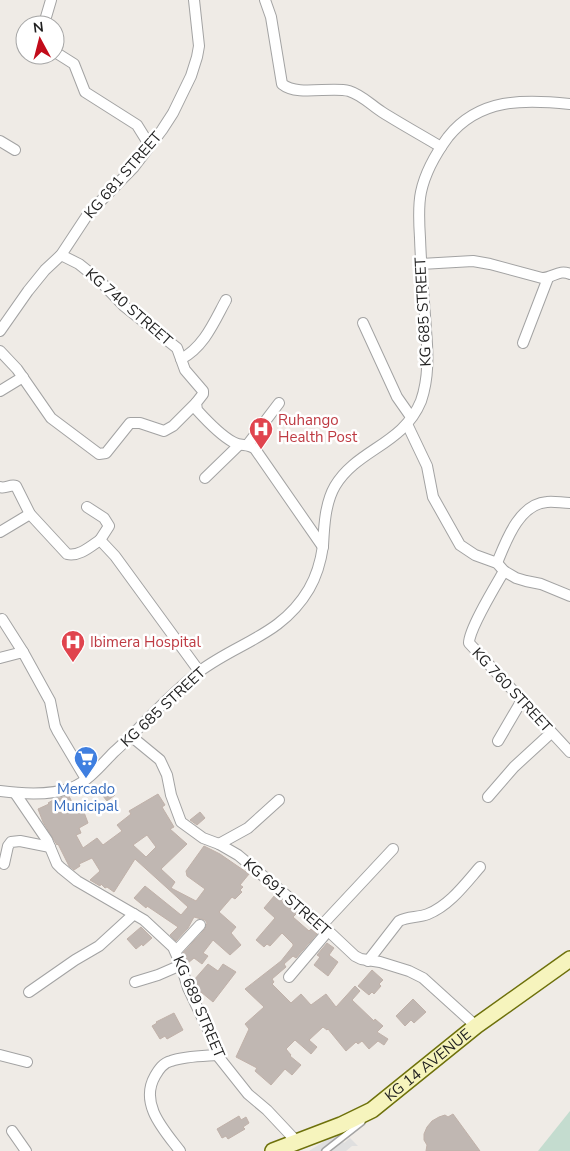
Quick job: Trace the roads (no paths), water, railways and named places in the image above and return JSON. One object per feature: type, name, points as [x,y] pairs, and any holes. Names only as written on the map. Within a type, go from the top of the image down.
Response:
[{"type":"main road","name":"KG 14 AVENUE","points":[[274,1151],[298,1143],[372,1110],[476,1026],[570,959]]},
{"type":"street","points":[[47,15],[51,0]]},
{"type":"street","name":"KG 681 STREET","points":[[0,331],[28,291],[60,254],[88,214],[134,166],[173,114],[191,76],[197,57],[199,46],[194,0]]},
{"type":"street","points":[[265,0],[272,16],[282,84],[286,87],[302,90],[338,89],[355,93],[441,148]]},
{"type":"street","points":[[65,58],[74,64],[85,92],[137,125],[150,146]]},
{"type":"street","name":"KG 685 STREET","points":[[0,791],[15,793],[52,792],[72,787],[86,779],[199,671],[264,635],[295,610],[312,582],[323,547],[323,532],[334,487],[357,460],[393,438],[409,421],[420,403],[425,385],[428,355],[419,219],[421,192],[441,148],[459,124],[478,111],[496,105],[524,102],[570,104]]},
{"type":"street","points":[[0,140],[15,150]]},
{"type":"street","name":"KG 740 STREET","points":[[60,254],[79,264],[99,280],[124,306],[177,348],[185,370],[202,391],[203,394],[196,403]]},
{"type":"street","points":[[421,264],[472,261],[548,278]]},
{"type":"street","points":[[523,343],[548,278],[556,273],[570,274]]},
{"type":"street","points":[[181,359],[193,352],[208,333],[226,300]]},
{"type":"street","points":[[363,323],[409,421],[427,466],[433,497],[460,545],[521,580],[542,584],[570,596]]},
{"type":"street","points":[[0,351],[23,378],[51,418],[99,454],[111,448],[130,424],[140,423],[164,431],[173,426],[196,403]]},
{"type":"street","points":[[0,391],[23,378]]},
{"type":"street","points":[[196,403],[196,410],[231,441],[255,449],[323,547]]},
{"type":"street","points":[[205,478],[244,444],[279,403]]},
{"type":"street","points":[[0,487],[16,486],[30,514],[67,554],[71,555],[83,552],[100,540],[109,526],[107,522],[87,507]]},
{"type":"street","points":[[500,567],[518,521],[530,508],[545,502],[570,503]]},
{"type":"street","points":[[0,532],[30,514]]},
{"type":"street","points":[[100,540],[115,556],[199,671]]},
{"type":"street","name":"KG 760 STREET","points":[[500,567],[468,641],[470,646],[486,660],[491,669],[570,752]]},
{"type":"street","points":[[2,620],[23,652],[50,701],[55,726],[86,779]]},
{"type":"street","points":[[0,658],[23,652]]},
{"type":"street","points":[[498,741],[522,700]]},
{"type":"street","points":[[488,797],[514,767],[551,732]]},
{"type":"street","name":"KG 691 STREET","points":[[132,737],[160,760],[181,822],[203,838],[219,844],[248,863],[355,956],[368,961],[380,962],[409,970],[424,978],[476,1026]]},
{"type":"street","name":"KG 689 STREET","points":[[15,793],[47,840],[61,868],[77,881],[144,920],[176,951],[188,988],[211,1036],[217,1055],[248,1094],[267,1110],[298,1143]]},
{"type":"street","points":[[219,844],[248,828],[279,800]]},
{"type":"street","points":[[4,864],[8,846],[11,842],[50,847]]},
{"type":"street","points":[[289,977],[325,928],[393,849]]},
{"type":"street","points":[[368,961],[399,921],[410,917],[421,917],[446,904],[480,867]]},
{"type":"street","points":[[29,992],[99,946],[134,914]]},
{"type":"street","points":[[176,951],[200,925]]},
{"type":"street","points":[[135,982],[181,965]]},
{"type":"street","points":[[0,1055],[27,1062]]},
{"type":"street","points":[[180,1151],[160,1125],[150,1101],[150,1086],[161,1066],[170,1061],[217,1055]]},
{"type":"street","points":[[12,1131],[26,1151]]},
{"type":"lane","points":[[325,1151],[365,1120],[372,1110]]},
{"type":"place","name":"Ruhango Health Post","points":[[261,450]]},
{"type":"place","name":"Ibimera Hospital","points":[[73,663]]},
{"type":"place","name":"Mercado Municipal","points":[[86,779]]}]
